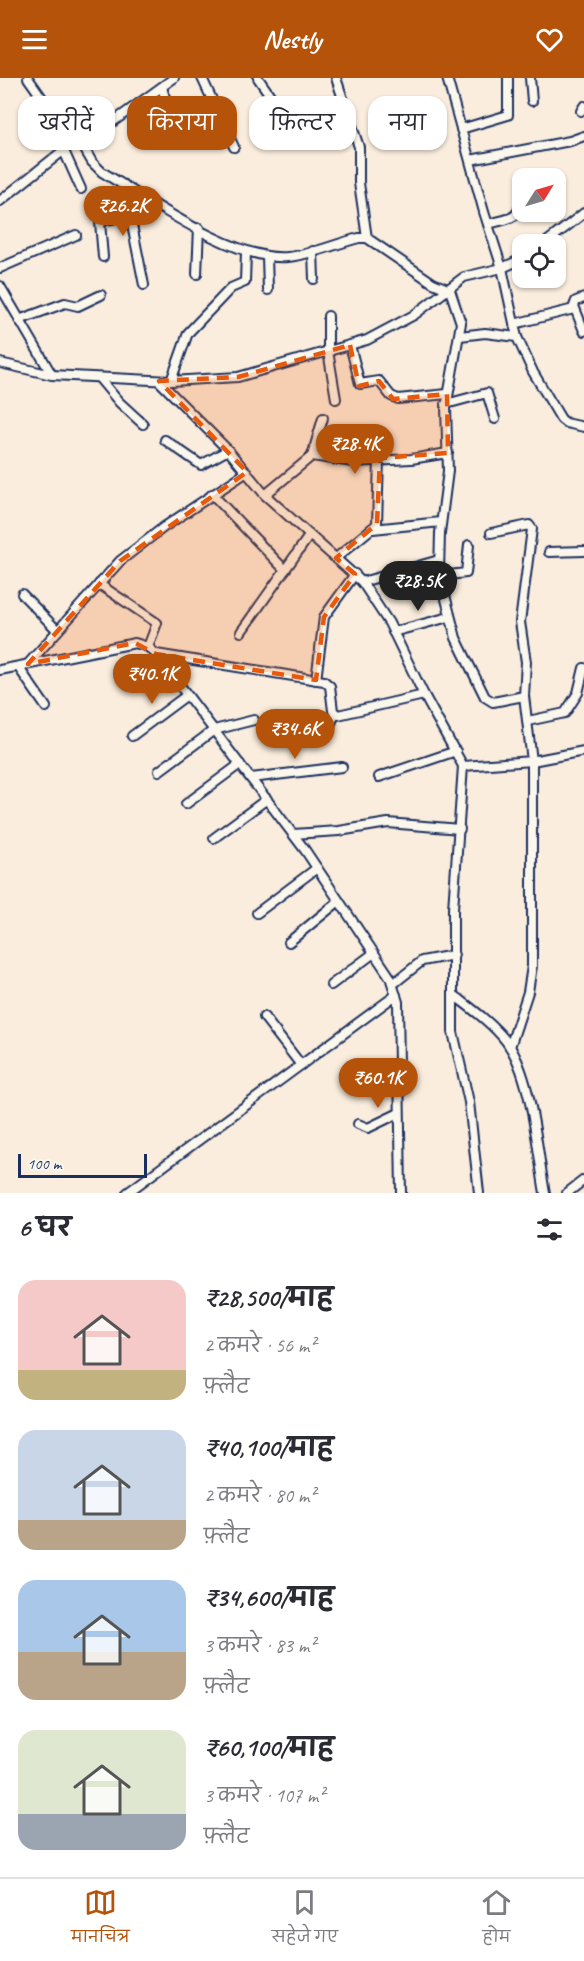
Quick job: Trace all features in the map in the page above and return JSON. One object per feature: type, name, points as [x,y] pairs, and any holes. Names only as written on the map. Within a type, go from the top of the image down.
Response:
[{"type":"street","points":[[28,78],[42,96]]},
{"type":"street","points":[[115,118],[174,78]]},
{"type":"street","points":[[202,78],[210,96]]},
{"type":"street","points":[[258,78],[271,96]]},
{"type":"street","points":[[336,78],[358,147],[359,183],[367,238]]},
{"type":"street","points":[[447,78],[502,268],[517,337],[533,372],[561,419],[566,423],[584,425]]},
{"type":"street","points":[[461,129],[508,115],[508,78]]},
{"type":"street","points":[[531,78],[532,101]]},
{"type":"street","points":[[162,87],[165,96]]},
{"type":"street","points":[[470,160],[570,141],[584,136]]},
{"type":"street","points":[[83,150],[97,168],[124,185],[246,252],[267,256],[296,256],[358,238],[367,238],[433,283],[450,290],[460,314],[460,336],[446,404],[447,485],[441,522],[440,576],[449,617],[475,680],[488,700],[496,702],[524,696]]},
{"type":"street","points":[[0,201],[64,151],[81,189]]},
{"type":"street","points":[[124,185],[132,214],[144,285]]},
{"type":"street","points":[[557,234],[584,213]]},
{"type":"street","points":[[103,257],[100,222],[132,214]]},
{"type":"street","points":[[488,225],[512,217]]},
{"type":"street","points":[[198,274],[199,228]]},
{"type":"street","points":[[0,268],[76,235]]},
{"type":"street","points":[[313,251],[314,279]]},
{"type":"street","points":[[171,381],[188,333],[231,288],[246,279],[246,252]]},
{"type":"street","points":[[267,256],[267,291]]},
{"type":"street","points":[[0,363],[52,375],[99,378],[171,381],[238,377],[367,340],[406,320],[450,290],[464,277],[512,264]]},
{"type":"street","points":[[0,286],[52,375]]},
{"type":"street","points":[[20,320],[65,303],[78,306],[101,295]]},
{"type":"street","points":[[584,298],[576,301],[574,309],[584,331]]},
{"type":"street","points":[[514,324],[574,309]]},
{"type":"street","points":[[328,316],[328,351],[336,399]]},
{"type":"street","points":[[460,336],[485,333],[517,337]]},
{"type":"street","points":[[350,345],[360,384],[379,381],[391,396],[398,399],[447,394]]},
{"type":"street","points":[[99,378],[119,402],[143,424]]},
{"type":"street","points":[[159,381],[228,450],[265,495],[362,582],[393,632],[463,766],[454,886],[454,1042],[469,1101],[479,1193]]},
{"type":"street","points":[[446,404],[487,393],[495,419]]},
{"type":"street","points":[[265,495],[312,456],[323,418]]},
{"type":"street","points":[[165,440],[201,465],[228,450]]},
{"type":"street","points":[[312,456],[353,462],[411,459],[448,453]]},
{"type":"street","points":[[336,558],[373,529],[379,518],[380,459]]},
{"type":"street","points":[[28,664],[99,584],[129,554],[212,494],[247,472]]},
{"type":"street","points":[[212,494],[285,570]]},
{"type":"street","points":[[373,529],[441,522]]},
{"type":"street","points":[[491,533],[529,525],[532,527],[520,622],[526,662],[524,696],[532,761],[531,980],[510,1047]]},
{"type":"street","points":[[241,632],[309,536]]},
{"type":"street","points":[[440,576],[466,573],[469,545]]},
{"type":"street","points":[[549,552],[584,551]]},
{"type":"street","points":[[362,582],[439,560]]},
{"type":"street","points":[[316,680],[324,617],[355,574]]},
{"type":"street","points":[[99,584],[157,623],[148,647]]},
{"type":"street","points":[[22,594],[57,630]]},
{"type":"street","points":[[393,632],[449,617]]},
{"type":"street","points":[[0,670],[20,668],[28,664],[135,643],[148,647],[156,654],[293,834],[393,984],[399,1030],[401,1193]]},
{"type":"street","points":[[156,654],[324,681],[330,686],[335,714],[331,723],[287,726]]},
{"type":"street","points":[[20,668],[46,707]]},
{"type":"street","points":[[528,722],[565,713],[578,693],[584,668]]},
{"type":"street","points":[[132,736],[187,695]]},
{"type":"street","points":[[335,714],[424,695]]},
{"type":"street","points":[[159,771],[214,730],[254,720]]},
{"type":"street","points":[[379,777],[456,751]]},
{"type":"street","points":[[463,766],[532,761],[584,751]]},
{"type":"street","points":[[186,804],[240,764]]},
{"type":"street","points":[[251,778],[342,767]]},
{"type":"street","points":[[214,838],[267,800]]},
{"type":"street","points":[[293,834],[339,831],[388,823],[460,829]]},
{"type":"street","points":[[257,913],[317,868]]},
{"type":"street","points":[[289,942],[339,902]]},
{"type":"street","points":[[331,985],[374,953]]},
{"type":"street","points":[[393,984],[422,961],[454,955]]},
{"type":"street","points":[[454,994],[498,1031],[510,1047],[526,1086],[545,1193]]},
{"type":"street","points":[[127,1193],[396,995]]},
{"type":"street","points":[[264,1017],[301,1065]]},
{"type":"street","points":[[358,1124],[368,1128],[399,1113]]},
{"type":"street","points":[[567,1193],[584,1180]]},
{"type":"highlighted area","points":[[350,345],[359,386],[379,381],[393,399],[447,394],[448,453],[380,458],[377,524],[336,558],[355,574],[324,617],[316,680],[156,654],[135,643],[28,664],[120,561],[247,472],[159,381],[238,377]]}]
